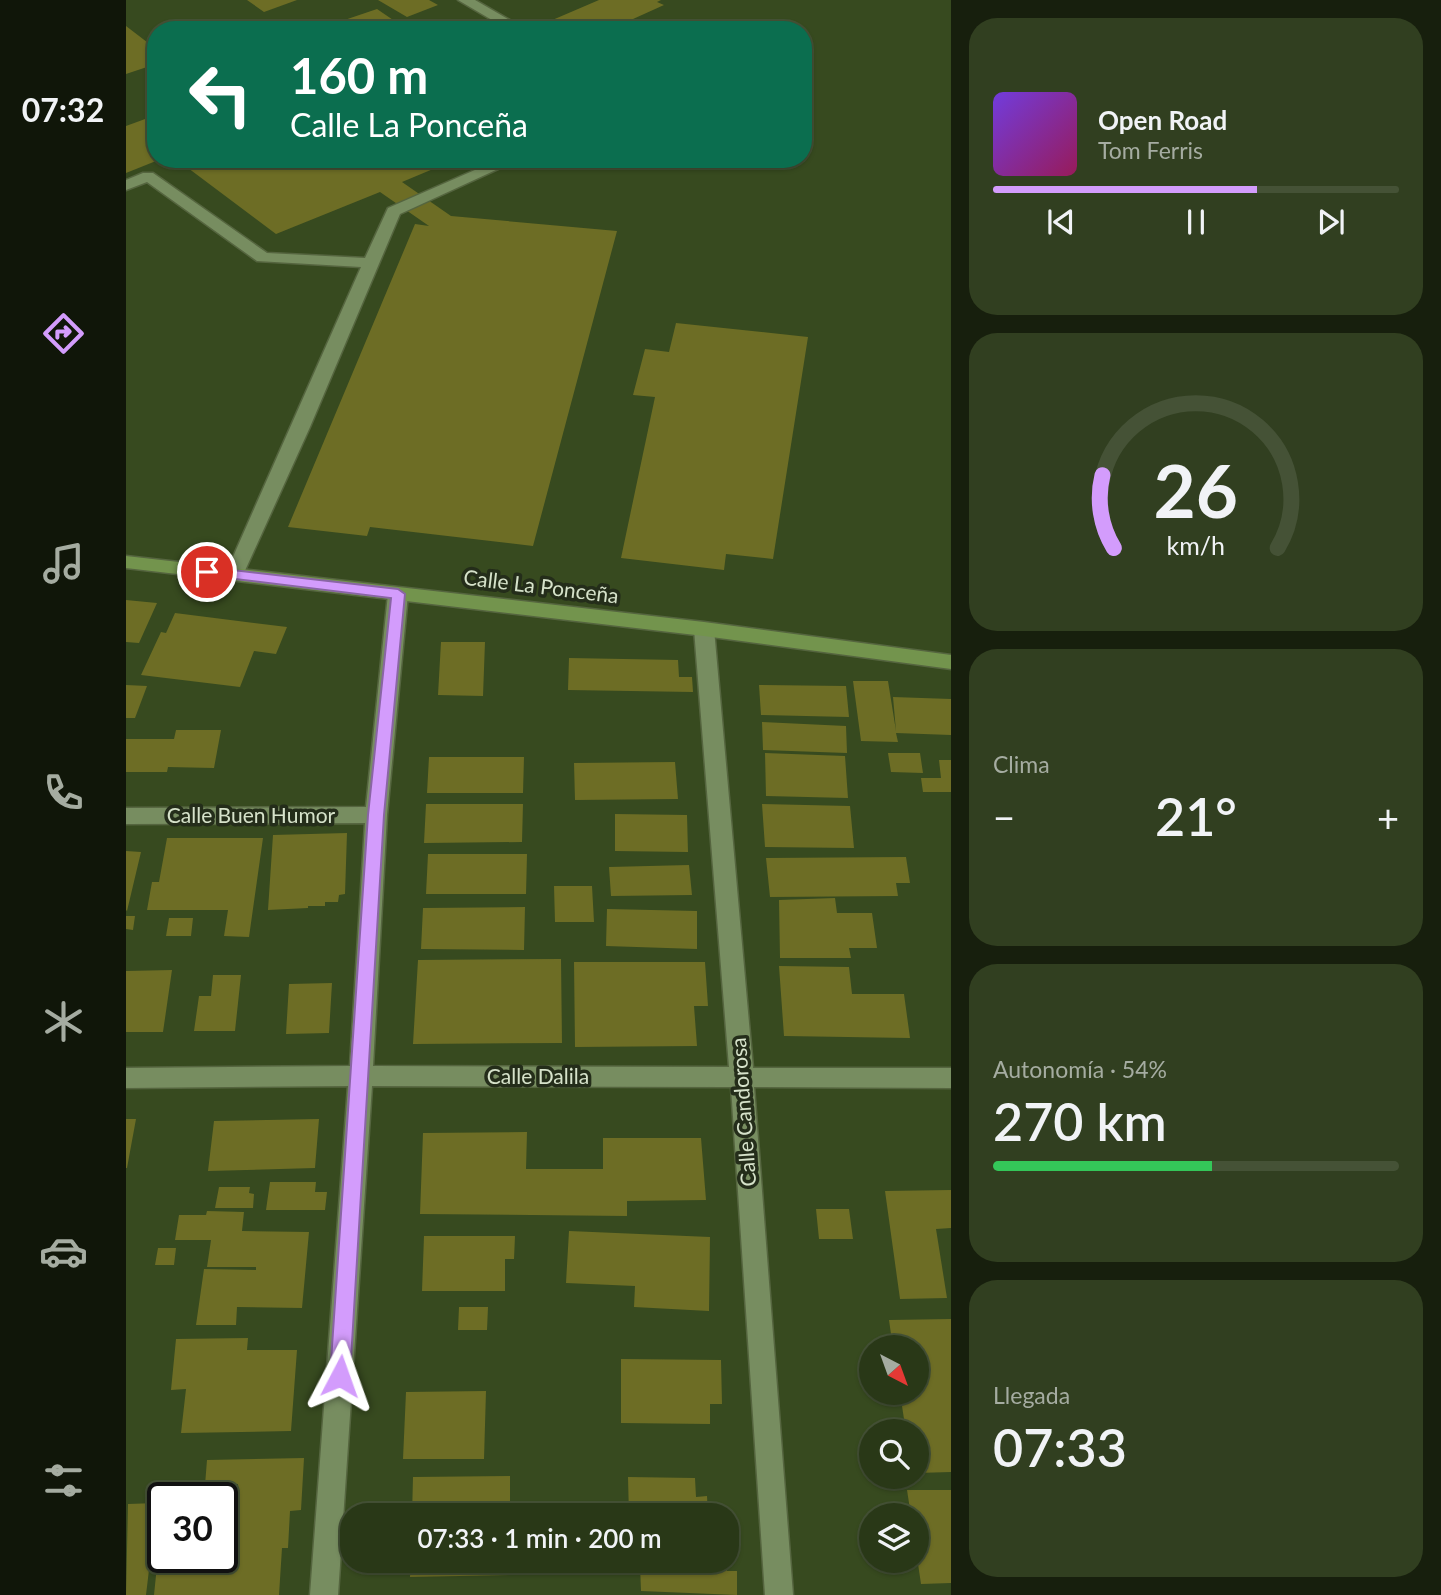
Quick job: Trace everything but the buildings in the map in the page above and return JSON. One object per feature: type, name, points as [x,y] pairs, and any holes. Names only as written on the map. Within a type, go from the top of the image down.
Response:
[{"type":"main road","name":"Calle La Ponceña","points":[[126,562],[704,629],[951,662]]},
{"type":"street","points":[[465,0],[504,21]]},
{"type":"street","points":[[234,575],[301,427],[393,211],[492,168]]},
{"type":"street","points":[[126,184],[148,176],[263,258],[369,263]]},
{"type":"street","points":[[324,1595],[361,1076],[376,815],[398,594]]},
{"type":"street","name":"Calle Candorosa","points":[[704,629],[742,1079],[779,1595]]},
{"type":"street","name":"Calle Buen Humor","points":[[126,816],[376,815]]},
{"type":"street","name":"Calle Dalila","points":[[126,1078],[361,1076],[951,1079]]},
{"type":"route","points":[[207,572],[398,594],[376,815],[340,1376]]}]
